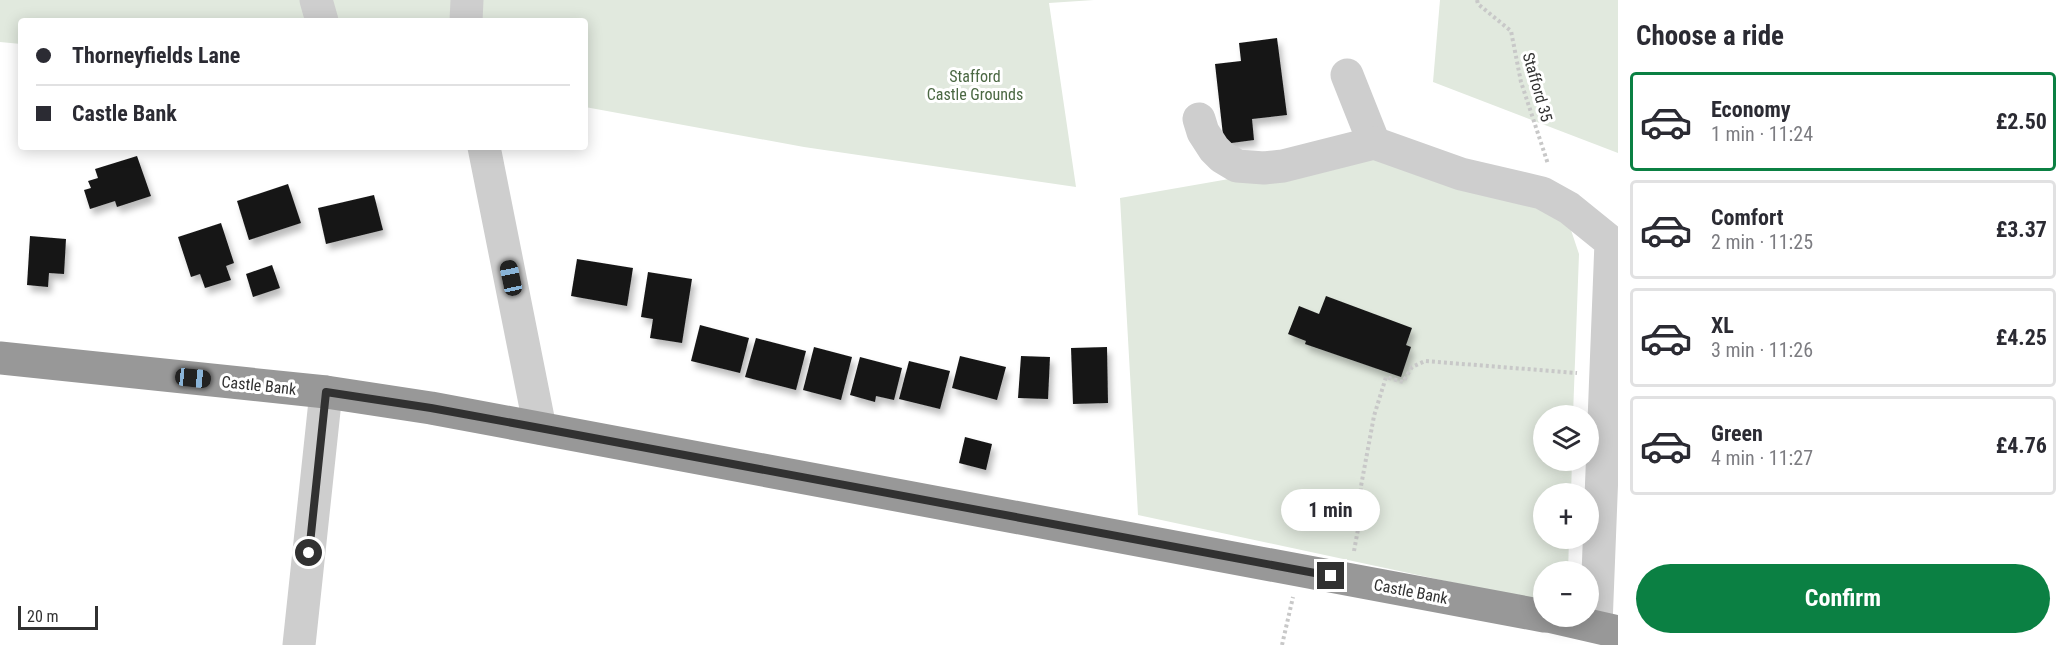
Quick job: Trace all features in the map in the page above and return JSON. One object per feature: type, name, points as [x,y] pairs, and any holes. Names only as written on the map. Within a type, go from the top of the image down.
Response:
[{"type":"highway","name":"Castle Bank","points":[[0,358],[326,392],[431,408],[1533,614]]},
{"type":"street","points":[[316,0],[321,18]]},
{"type":"street","points":[[466,18],[467,0]]},
{"type":"street","points":[[1347,75],[1374,143]]},
{"type":"street","points":[[1199,119],[1203,132],[1222,157],[1231,163],[1245,167],[1283,166],[1374,143],[1461,174],[1542,193],[1569,208],[1611,242],[1605,375],[1607,629]]},
{"type":"street","points":[[485,150],[540,428]]},
{"type":"street","points":[[299,645],[326,392]]},
{"type":"path","name":"Stafford 35","points":[[1477,0],[1478,4],[1511,31],[1521,82],[1550,170],[1542,193]]},
{"type":"path","points":[[1349,579],[1359,524],[1361,486],[1374,416],[1386,377],[1403,382],[1412,367],[1425,361],[1605,375]]},
{"type":"path","points":[[1282,645],[1299,570]]},
{"type":"green space","name":"Stafford Castle Grounds","points":[[0,0],[1094,0],[1049,3],[1076,187],[804,147],[588,108],[588,18],[18,18],[18,44],[0,42]]},
{"type":"green space","points":[[1440,0],[1618,0],[1618,153],[1433,82]]},
{"type":"green space","points":[[1439,151],[1569,224],[1579,254],[1573,405],[1533,405],[1533,471],[1572,471],[1571,483],[1533,483],[1533,549],[1569,549],[1568,561],[1533,561],[1533,600],[1138,515],[1120,198],[1356,157]]},
{"type":"building","points":[[1277,38],[1287,115],[1252,119],[1254,140],[1224,144],[1215,64],[1241,61],[1239,43]]},
{"type":"building","points":[[137,156],[151,196],[117,207],[115,201],[90,209],[84,190],[91,188],[88,181],[98,178],[95,169]]},
{"type":"building","points":[[288,184],[301,223],[249,240],[237,201]]},
{"type":"building","points":[[374,195],[383,230],[326,244],[318,208]]},
{"type":"building","points":[[221,223],[234,263],[226,266],[231,280],[205,288],[200,274],[191,277],[178,237]]},
{"type":"building","points":[[30,236],[66,239],[64,274],[49,273],[48,287],[27,285]]},
{"type":"building","points":[[577,259],[633,268],[627,306],[571,296]]},
{"type":"building","points":[[272,265],[280,288],[253,297],[246,274]]},
{"type":"building","points":[[648,272],[692,279],[682,343],[650,338],[653,319],[641,317]]},
{"type":"building","points":[[1326,296],[1412,328],[1406,345],[1411,347],[1401,377],[1305,344],[1306,341],[1288,334],[1299,306],[1319,314]]},
{"type":"building","points":[[700,325],[749,338],[740,373],[691,361]]},
{"type":"building","points":[[756,338],[806,351],[796,390],[745,377]]},
{"type":"building","points":[[814,347],[852,357],[841,400],[803,390]]},
{"type":"building","points":[[1107,347],[1108,403],[1073,404],[1071,348]]},
{"type":"building","points":[[960,356],[1006,367],[997,400],[952,388]]},
{"type":"building","points":[[1021,356],[1050,357],[1048,399],[1018,398]]},
{"type":"building","points":[[860,357],[902,368],[894,400],[876,396],[875,402],[850,395]]},
{"type":"building","points":[[909,361],[950,371],[940,409],[899,399]]},
{"type":"building","points":[[965,437],[992,444],[986,470],[959,463]]},
{"type":"route","points":[[309,553],[326,392],[431,408],[1331,576]]}]
